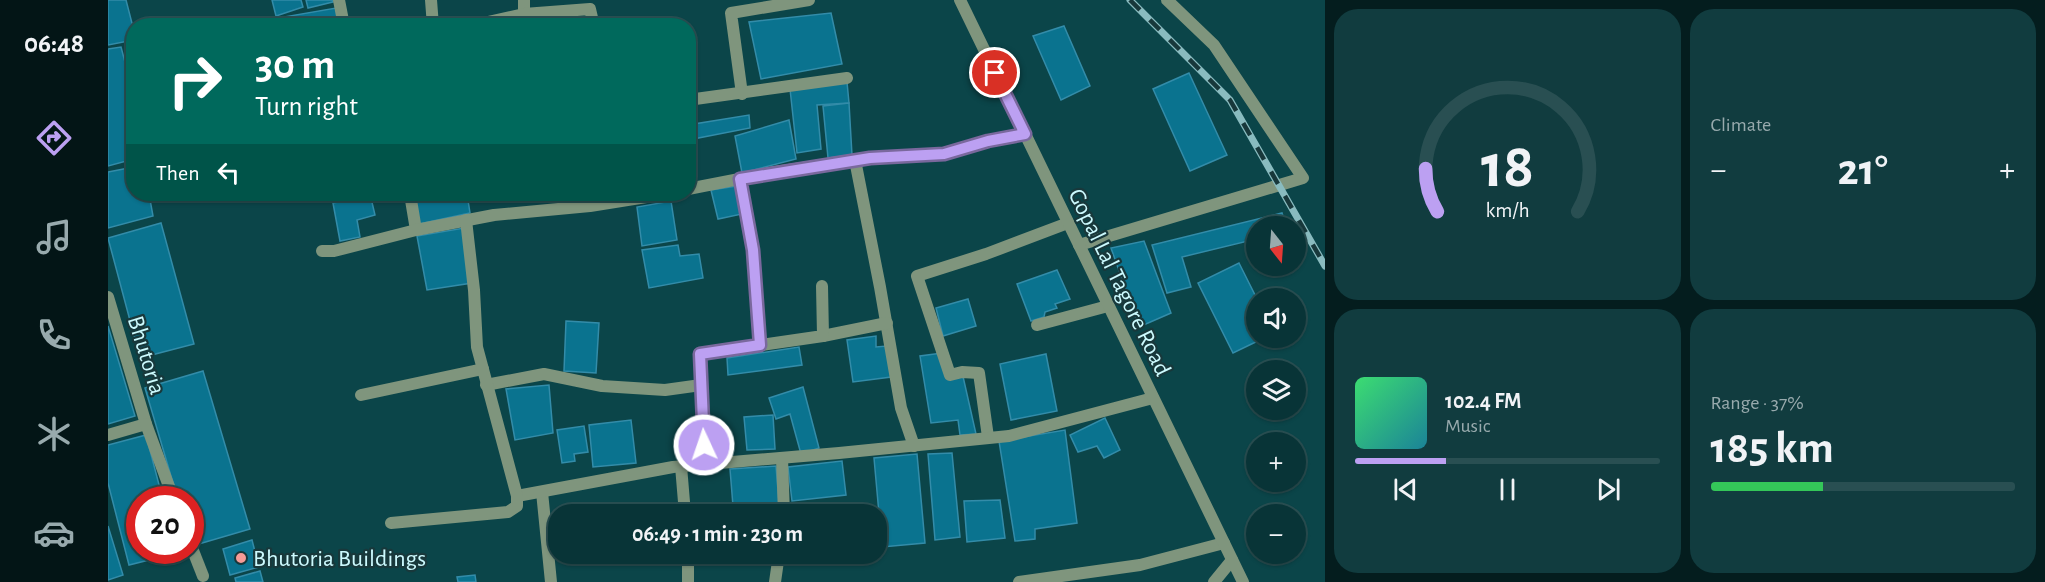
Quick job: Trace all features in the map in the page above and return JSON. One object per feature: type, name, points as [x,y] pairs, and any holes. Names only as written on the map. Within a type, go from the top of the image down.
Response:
[{"type":"street","points":[[339,0],[342,18]]},
{"type":"street","points":[[431,0],[432,18]]},
{"type":"street","points":[[524,0],[524,14]]},
{"type":"street","points":[[742,94],[731,13],[809,0]]},
{"type":"street","name":"Gopal Lal Tagore Road","points":[[960,0],[1243,582]]},
{"type":"street","points":[[1079,245],[1303,177],[1214,45],[1167,0]]},
{"type":"street","points":[[506,18],[590,4]]},
{"type":"street","points":[[696,99],[742,94],[790,84],[847,78]]},
{"type":"street","points":[[696,187],[855,160],[944,154],[988,141],[1025,134]]},
{"type":"street","points":[[855,160],[902,408],[914,446]]},
{"type":"street","points":[[740,179],[753,250],[760,345]]},
{"type":"street","points":[[411,201],[416,230]]},
{"type":"street","points":[[322,251],[334,251],[416,230],[494,215],[621,201]]},
{"type":"street","points":[[391,523],[507,512],[517,506],[517,496],[477,347],[474,290],[466,220]]},
{"type":"street","points":[[988,437],[980,373],[962,372],[950,375],[917,276],[986,254],[1068,223]]},
{"type":"street","points":[[822,286],[823,336]]},
{"type":"street","name":"Bhutoria","points":[[108,297],[146,424],[169,486]]},
{"type":"street","points":[[1037,325],[1108,306]]},
{"type":"street","points":[[705,465],[700,354],[823,336],[887,323]]},
{"type":"street","points":[[361,395],[483,369]]},
{"type":"street","points":[[486,385],[544,374],[602,386],[665,390],[701,385]]},
{"type":"street","points":[[517,496],[681,466],[1010,436],[1153,398]]},
{"type":"street","name":"Bhutoria","points":[[108,435],[146,424]]},
{"type":"street","points":[[782,458],[784,504]]},
{"type":"street","points":[[681,466],[684,504]]},
{"type":"street","points":[[542,492],[551,582]]},
{"type":"street","points":[[1019,582],[1140,565],[1224,543]]},
{"type":"street","points":[[1214,582],[1232,560]]},
{"type":"street","points":[[198,564],[203,576]]},
{"type":"street","points":[[688,564],[688,582]]},
{"type":"street","points":[[775,582],[778,564]]},
{"type":"building","points":[[108,0],[126,0],[131,18],[126,18],[126,42],[108,45]]},
{"type":"building","points":[[272,0],[301,0],[303,7],[276,16]]},
{"type":"building","points":[[306,0],[332,0],[333,2],[308,8]]},
{"type":"building","points":[[336,8],[338,18],[278,18]]},
{"type":"building","points":[[831,13],[842,64],[761,79],[749,22]]},
{"type":"building","points":[[1064,26],[1090,86],[1061,100],[1033,36]]},
{"type":"building","points":[[121,47],[126,66],[126,161],[108,166],[108,49]]},
{"type":"building","points":[[1189,73],[1227,155],[1190,171],[1153,89]]},
{"type":"building","points":[[847,82],[849,103],[817,105],[821,149],[797,153],[790,89]]},
{"type":"building","points":[[849,103],[852,155],[828,158],[823,106]]},
{"type":"building","points":[[749,115],[750,128],[696,138],[696,124]]},
{"type":"building","points":[[789,120],[796,159],[742,173],[735,136]]},
{"type":"building","points":[[126,169],[126,201],[150,201],[153,216],[108,228],[108,172]]},
{"type":"building","points":[[737,186],[742,214],[718,219],[711,190]]},
{"type":"building","points":[[372,201],[375,215],[357,220],[360,237],[340,241],[333,203]]},
{"type":"building","points":[[416,201],[468,201],[470,213],[419,224]]},
{"type":"building","points":[[671,201],[677,240],[642,246],[637,207]]},
{"type":"building","points":[[1246,222],[1246,241],[1182,257],[1191,287],[1167,293],[1152,245]]},
{"type":"building","points":[[161,223],[194,344],[140,358],[108,238]]},
{"type":"building","points":[[464,228],[472,283],[427,290],[417,236]]},
{"type":"building","points":[[1144,241],[1171,313],[1139,327],[1111,248]]},
{"type":"building","points":[[678,245],[680,256],[699,254],[703,278],[649,288],[642,250]]},
{"type":"building","points":[[1239,263],[1252,288],[1246,288],[1246,347],[1233,353],[1198,283]]},
{"type":"building","points":[[1057,270],[1070,299],[1055,304],[1057,308],[1045,312],[1044,317],[1031,321],[1017,284]]},
{"type":"building","points":[[968,299],[976,326],[943,336],[936,308]]},
{"type":"building","points":[[566,321],[599,323],[596,373],[564,371]]},
{"type":"building","points":[[108,326],[135,416],[108,424]]},
{"type":"building","points":[[876,336],[876,347],[887,346],[891,377],[853,382],[847,340]]},
{"type":"building","points":[[799,347],[802,365],[728,375],[727,358]]},
{"type":"building","points":[[942,353],[952,378],[962,372],[976,434],[960,435],[958,420],[931,423],[920,356]]},
{"type":"building","points":[[1046,354],[1057,411],[1011,420],[1000,364]]},
{"type":"building","points":[[203,371],[250,529],[204,542],[204,486],[174,486],[145,388]]},
{"type":"building","points":[[549,385],[553,433],[515,440],[506,389]]},
{"type":"building","points":[[803,387],[819,448],[801,454],[790,414],[776,419],[769,398]]},
{"type":"building","points":[[773,415],[775,449],[747,450],[744,417]]},
{"type":"building","points":[[1105,418],[1120,450],[1104,458],[1097,446],[1078,452],[1070,435]]},
{"type":"building","points":[[631,420],[636,463],[593,467],[589,425]]},
{"type":"building","points":[[584,426],[588,452],[574,454],[575,461],[562,463],[557,430]]},
{"type":"building","points":[[1065,430],[1077,523],[1035,529],[1035,539],[1015,541],[999,441]]},
{"type":"building","points":[[146,435],[159,486],[126,486],[126,553],[108,483],[108,445]]},
{"type":"building","points":[[952,453],[960,537],[935,540],[928,454]]},
{"type":"building","points":[[917,454],[925,543],[887,547],[887,504],[878,504],[874,458]]},
{"type":"building","points":[[842,461],[846,495],[792,501],[788,467]]},
{"type":"building","points":[[776,466],[779,503],[733,504],[730,469]]},
{"type":"building","points":[[1000,500],[1005,538],[967,542],[964,501]]},
{"type":"building","points":[[108,526],[123,575],[108,580]]},
{"type":"building","name":"Bhutoria Buildings","points":[[252,540],[259,567],[230,575],[223,549]]},
{"type":"building","points":[[260,571],[263,582],[236,582],[235,578]]},
{"type":"building","points":[[475,575],[476,582],[458,582],[457,577]]},
{"type":"railway","points":[[1130,0],[1230,100],[1325,266]]},
{"type":"place","name":"Bhutoria Buildings","points":[[241,558]]},
{"type":"route","points":[[704,445],[700,354],[760,345],[753,250],[740,179],[870,158],[944,154],[988,141],[1025,134],[995,73]]}]
